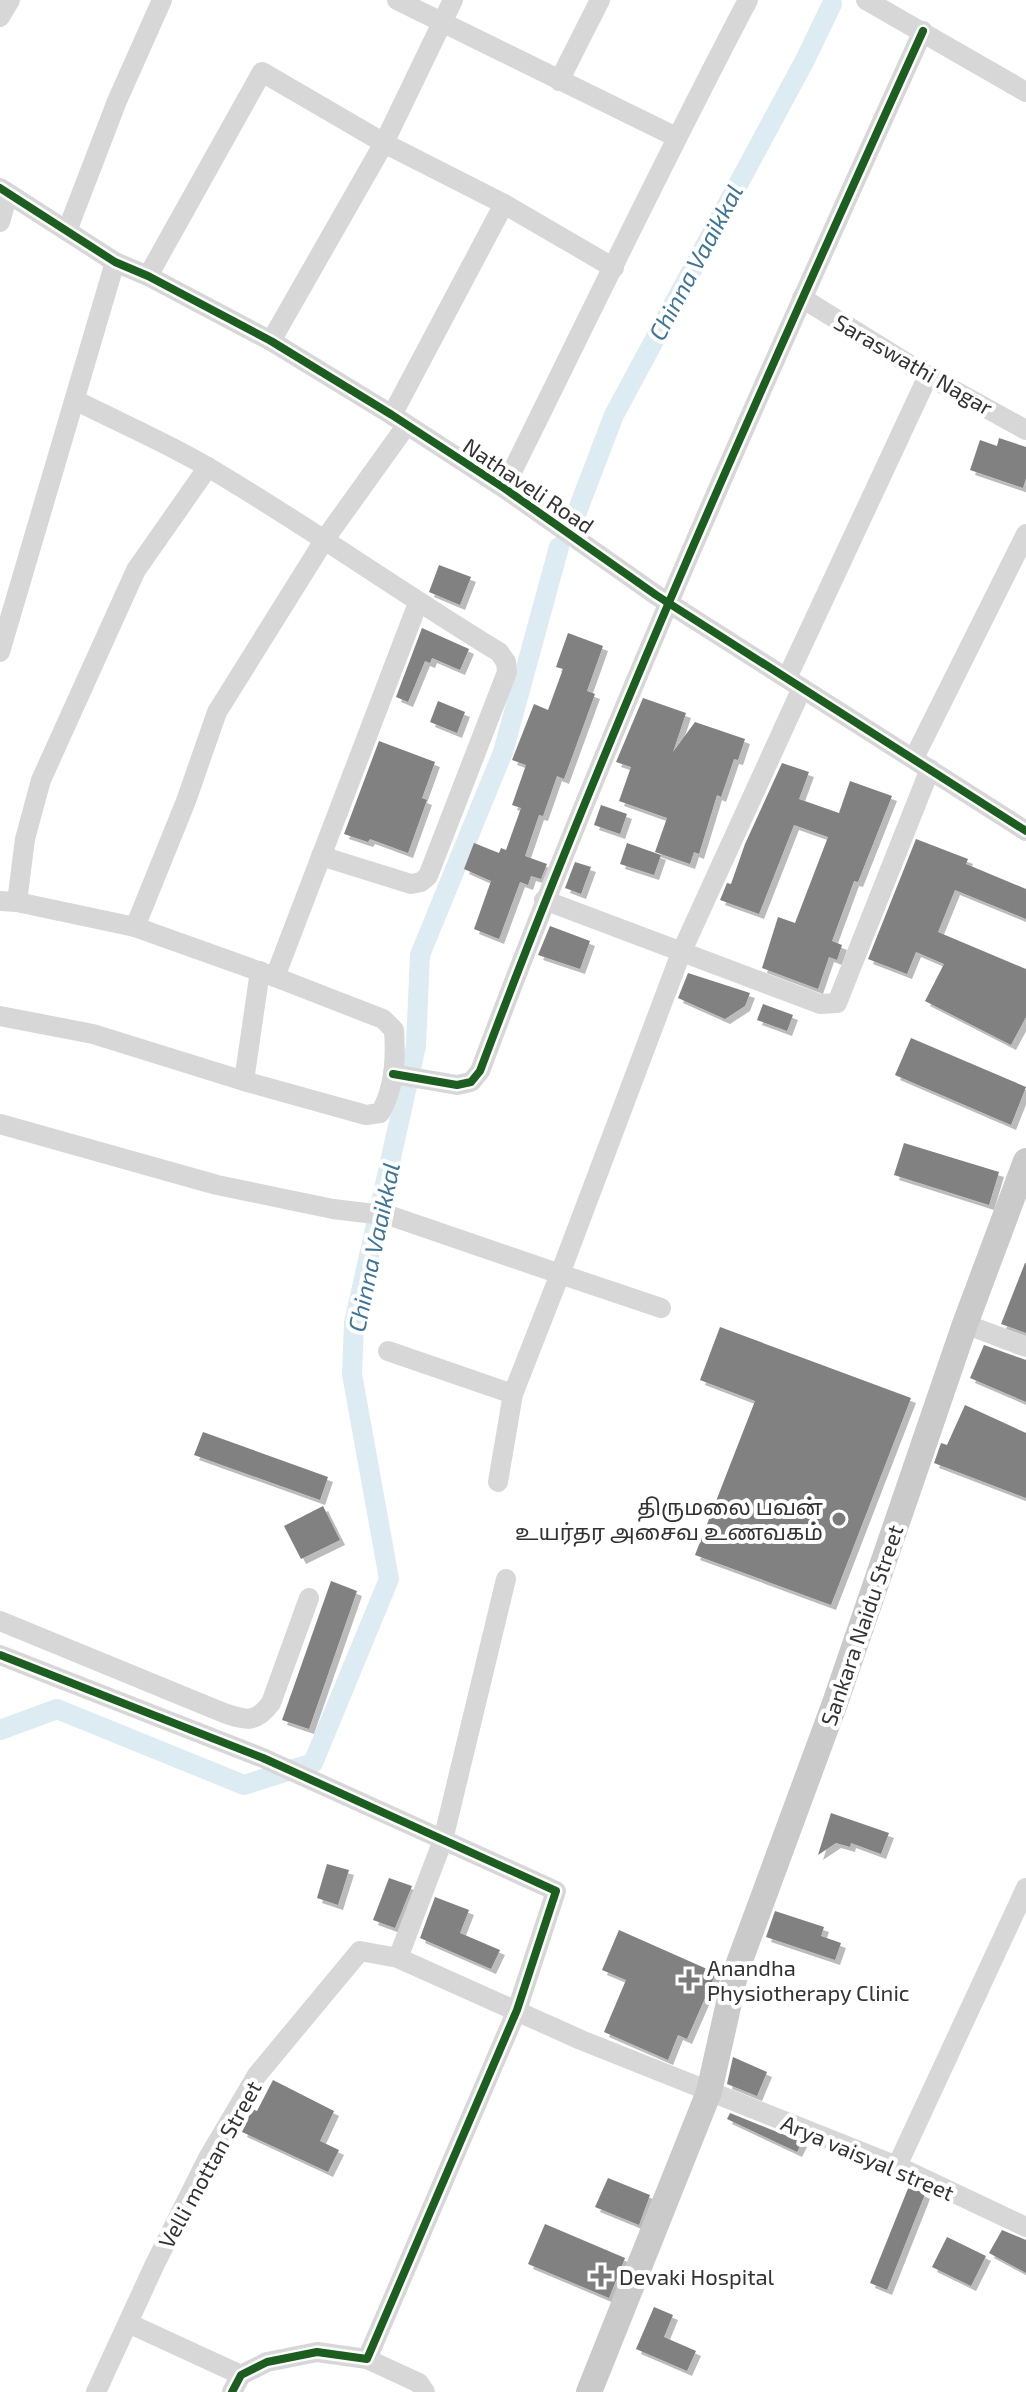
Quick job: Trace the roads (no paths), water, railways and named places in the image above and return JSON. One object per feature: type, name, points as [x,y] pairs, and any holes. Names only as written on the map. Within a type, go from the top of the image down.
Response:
[{"type":"main road","name":"Sankara Naidu Street","points":[[589,2392],[709,2092],[736,1971],[835,1703],[965,1324],[1026,1161]]},
{"type":"street","points":[[0,17],[10,0]]},
{"type":"street","points":[[67,231],[117,101],[162,0]]},
{"type":"street","points":[[397,0],[676,137]]},
{"type":"street","points":[[271,341],[384,143],[453,0]]},
{"type":"street","points":[[559,81],[600,0]]},
{"type":"street","points":[[504,488],[676,137],[748,0]]},
{"type":"street","points":[[866,0],[1026,92]]},
{"type":"street","points":[[397,1074],[457,1085],[471,1082],[480,1071],[544,900],[668,602],[923,31]]},
{"type":"street","points":[[148,276],[262,72],[384,143],[504,204],[614,268]]},
{"type":"street","points":[[0,222],[4,191]]},
{"type":"street","name":"Nathaveli Road","points":[[4,191],[115,262],[148,276],[271,341],[399,421],[504,488],[668,602],[1026,831]]},
{"type":"street","points":[[135,927],[186,801],[217,712],[399,421],[504,204]]},
{"type":"street","points":[[0,652],[115,262]]},
{"type":"street","name":"Saraswathi Nagar","points":[[802,298],[928,376],[1026,430]]},
{"type":"street","points":[[498,1482],[513,1394],[681,953],[928,376]]},
{"type":"street","points":[[75,400],[208,467],[499,652],[506,662],[507,672],[428,876],[421,882],[411,884],[321,856]]},
{"type":"street","points":[[0,1016],[93,1034],[244,1081],[373,1116],[384,1107],[397,1074],[394,1030],[367,1012],[135,927],[9,901],[41,780],[136,570],[208,467]]},
{"type":"street","points":[[544,900],[820,1004],[837,1003],[922,764],[1026,534]]},
{"type":"street","points":[[244,1081],[268,974],[321,856],[418,603]]},
{"type":"street","points":[[0,1124],[217,1185],[333,1209],[391,1216],[661,1308]]},
{"type":"street","points":[[965,1324],[1026,1347]]},
{"type":"street","points":[[388,1351],[513,1394]]},
{"type":"street","points":[[398,1958],[443,1840],[506,1579]]},
{"type":"street","points":[[0,1621],[239,1719],[252,1719],[262,1714],[271,1703],[309,1598]]},
{"type":"street","points":[[0,1655],[263,1758],[556,1891],[517,2010],[367,2359]]},
{"type":"street","points":[[897,2166],[1026,1888]]},
{"type":"street","name":"Velli mottan Street","points":[[96,2392],[208,2158],[257,2075],[360,1951],[398,1958],[581,2040],[709,2092]]},
{"type":"street","name":"Arya vaisyal street","points":[[709,2092],[897,2166],[1026,2227]]},
{"type":"street","points":[[128,2323],[236,2383],[267,2362],[317,2352],[367,2359],[419,2383],[425,2392]]},
{"type":"waterway","name":"Chinna Vaaikkal","points":[[572,525],[614,415],[832,4]]},
{"type":"waterway","name":"Chinna Vaaikkal","points":[[0,1730],[57,1709],[244,1785],[313,1763],[389,1579],[352,1374],[354,1323],[416,1046],[420,955],[503,752],[559,547]]},
{"type":"place","name":"திருமலை பவன் உயர்தர அசைவ உணவகம்","points":[[839,1519]]},
{"type":"place","name":"Anandha Physiotherapy Clinic","points":[[689,1980]]},
{"type":"place","name":"Devaki Hospital","points":[[601,2276]]}]
